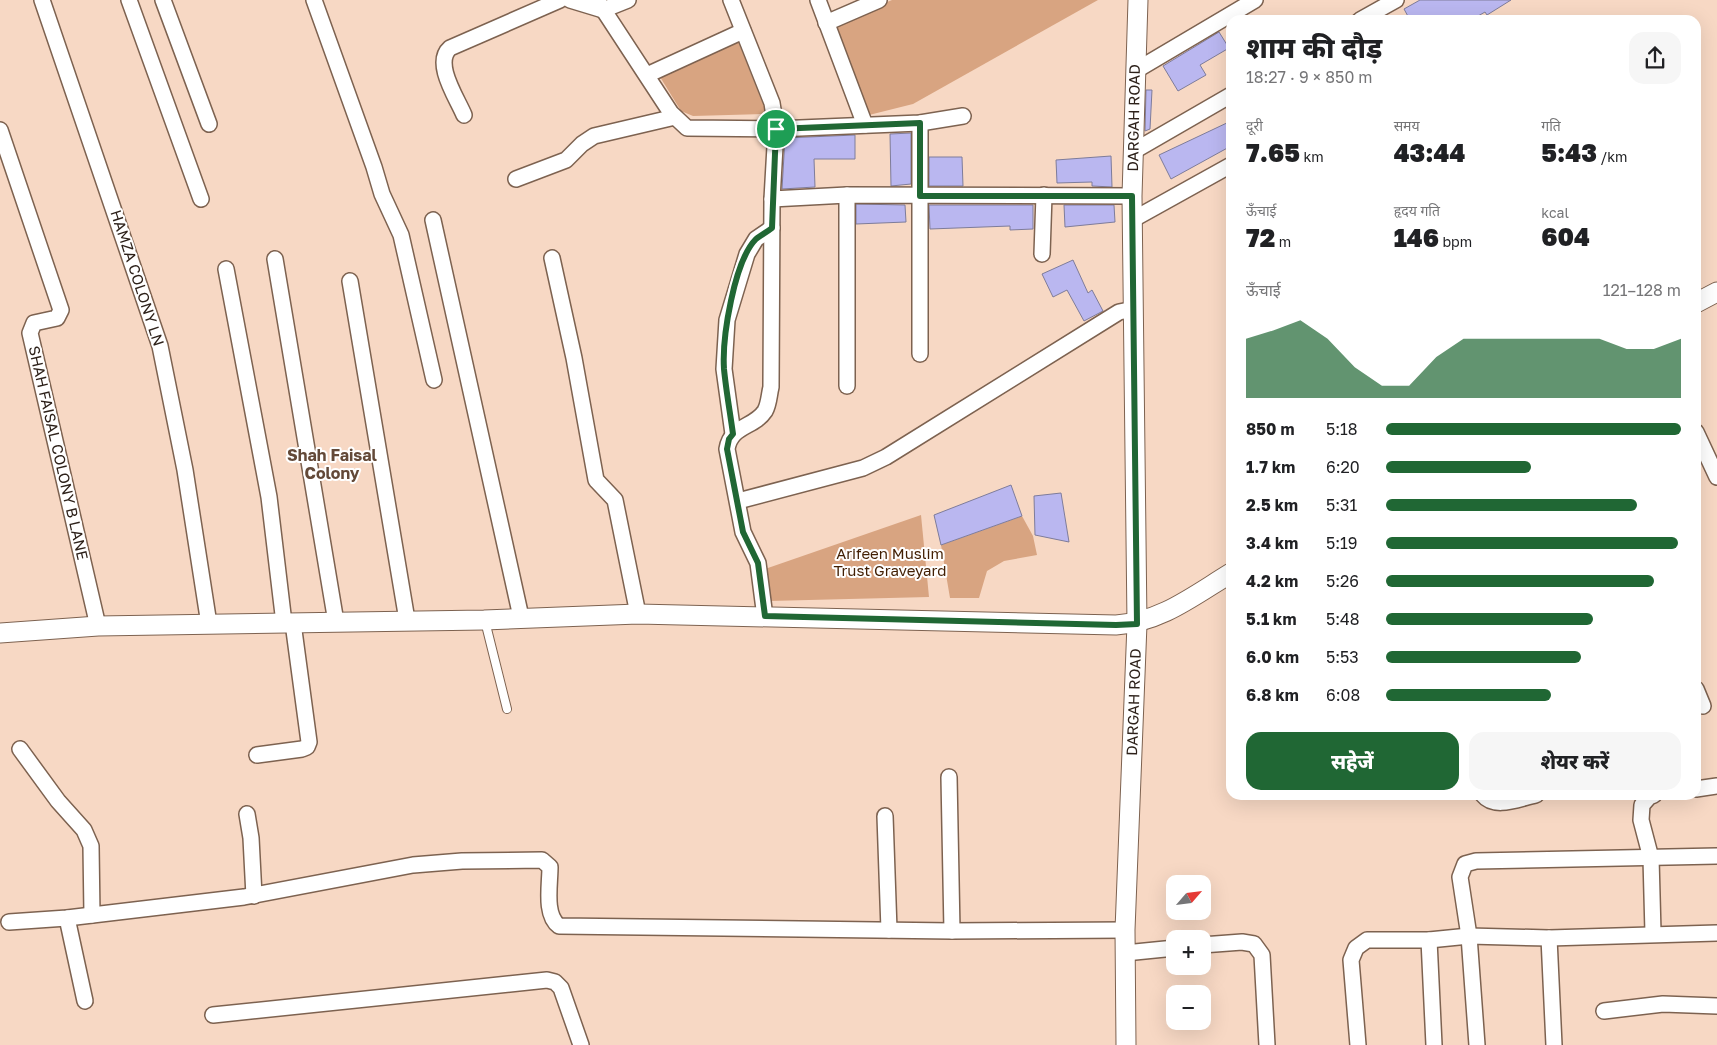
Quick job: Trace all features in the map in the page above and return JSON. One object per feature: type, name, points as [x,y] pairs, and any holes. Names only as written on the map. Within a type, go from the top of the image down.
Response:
[{"type":"street","name":"HAMZA COLONY LN","points":[[42,0],[160,346],[185,470],[209,624]]},
{"type":"street","points":[[129,0],[200,199]]},
{"type":"street","points":[[162,0],[209,124]]},
{"type":"street","points":[[314,0],[382,194],[401,235],[434,380]]},
{"type":"street","points":[[464,115],[447,77],[443,60],[445,53],[450,48],[560,0]]},
{"type":"street","points":[[570,0],[600,5],[628,0]]},
{"type":"street","points":[[731,0],[772,103],[776,129],[772,199],[771,387],[765,410],[733,434],[729,439],[727,449],[743,532],[758,563],[765,616]]},
{"type":"street","points":[[818,0],[865,125]]},
{"type":"street","points":[[826,23],[879,0]]},
{"type":"street","name":"DARGAH ROAD","points":[[1126,1045],[1125,930],[1137,624],[1132,196],[1138,0]]},
{"type":"street","points":[[1230,15],[1255,0]]},
{"type":"street","points":[[1369,15],[1396,0]]},
{"type":"street","points":[[600,5],[675,117],[687,128],[776,129],[920,123],[963,116]]},
{"type":"street","points":[[1135,71],[1226,17]]},
{"type":"street","points":[[647,75],[743,31]]},
{"type":"street","points":[[1134,151],[1226,98]]},
{"type":"street","points":[[516,179],[566,160],[582,144],[594,136],[675,117]]},
{"type":"street","points":[[920,123],[920,354]]},
{"type":"street","name":"SHAH FAISAL COLONY B LANE","points":[[0,130],[61,310],[57,318],[34,323],[30,333],[98,626]]},
{"type":"street","points":[[1132,220],[1226,168]]},
{"type":"street","points":[[772,199],[847,195],[1132,196]]},
{"type":"street","points":[[847,195],[847,386]]},
{"type":"street","points":[[1042,254],[1044,195]]},
{"type":"street","points":[[433,220],[521,617]]},
{"type":"street","points":[[733,434],[724,368],[727,320],[747,254],[756,239],[772,228]]},
{"type":"street","points":[[552,258],[574,358],[596,480],[615,500],[638,614]]},
{"type":"street","points":[[275,259],[336,622]]},
{"type":"street","points":[[226,269],[269,497],[288,623],[309,742],[307,747],[302,749],[257,755]]},
{"type":"street","points":[[350,281],[407,620]]},
{"type":"street","points":[[1701,300],[1717,292]]},
{"type":"street","points":[[738,501],[863,468],[886,458],[1119,312],[1134,309]]},
{"type":"street","points":[[1701,443],[1717,477]]},
{"type":"street","points":[[0,633],[98,626],[484,620],[521,617],[638,614],[1116,625],[1137,624],[1156,618],[1226,577]]},
{"type":"street","points":[[1701,701],[1703,706]]},
{"type":"street","points":[[20,749],[58,801],[89,837],[91,846],[92,915]]},
{"type":"street","points":[[949,777],[952,931]]},
{"type":"street","points":[[1701,788],[1717,786]]},
{"type":"street","points":[[1488,800],[1496,804],[1514,800]]},
{"type":"street","points":[[1646,800],[1642,805],[1642,820],[1651,858],[1653,934]]},
{"type":"street","points":[[247,814],[251,838],[254,896]]},
{"type":"street","points":[[885,816],[890,930]]},
{"type":"street","points":[[1477,1045],[1469,936],[1460,877],[1466,864],[1476,861],[1717,856]]},
{"type":"street","points":[[9,922],[67,918],[254,896],[413,865],[462,861],[542,860],[550,867],[550,914],[553,922],[559,926],[952,931],[1125,930]]},
{"type":"street","points":[[67,918],[85,1001]]},
{"type":"street","points":[[1358,1045],[1351,960],[1356,948],[1367,940],[1429,940],[1469,936],[1549,938],[1717,933]]},
{"type":"street","points":[[1549,938],[1554,1045]]},
{"type":"street","points":[[1429,940],[1434,1045]]},
{"type":"street","points":[[1211,944],[1242,942],[1254,944],[1262,954],[1268,1045]]},
{"type":"street","points":[[1125,954],[1166,949]]},
{"type":"street","points":[[213,1015],[547,980],[555,982],[562,988],[581,1045]]},
{"type":"street","points":[[1604,1011],[1663,1004],[1717,1006]]},
{"type":"lane","points":[[484,620],[507,709]]},
{"type":"green space","points":[[892,0],[1098,0],[913,104],[869,115],[834,24]]},
{"type":"green space","points":[[738,41],[767,114],[693,116],[681,111],[657,72]]},
{"type":"green space","name":"Arifeen Muslim Trust Graveyard","points":[[921,515],[929,597],[769,601],[765,569]]},
{"type":"green space","points":[[1022,516],[1033,536],[1037,555],[1004,561],[987,571],[979,598],[950,598],[941,545]]},
{"type":"building","points":[[1420,0],[1511,0],[1487,15],[1485,12],[1480,15],[1407,15],[1404,9]]},
{"type":"building","points":[[1219,32],[1226,43],[1226,50],[1200,65],[1206,75],[1178,91],[1163,66]]},
{"type":"building","points":[[1146,90],[1152,90],[1150,129],[1145,131]]},
{"type":"building","points":[[1226,123],[1226,149],[1171,179],[1159,155]]},
{"type":"building","points":[[911,133],[911,184],[891,186],[890,134]]},
{"type":"building","points":[[855,135],[855,159],[814,159],[815,187],[782,189],[785,138]]},
{"type":"building","points":[[1111,156],[1112,187],[1092,186],[1092,182],[1057,183],[1056,160]]},
{"type":"building","points":[[929,157],[962,157],[963,186],[929,186]]},
{"type":"building","points":[[856,204],[905,205],[906,222],[856,224]]},
{"type":"building","points":[[929,205],[1033,205],[1033,229],[1010,230],[1010,226],[930,229]]},
{"type":"building","points":[[1064,205],[1114,205],[1115,222],[1065,227]]},
{"type":"building","points":[[1073,260],[1088,293],[1092,290],[1103,311],[1084,321],[1067,290],[1053,297],[1042,274]]},
{"type":"building","points":[[1011,485],[1022,516],[941,545],[934,515]]},
{"type":"building","points":[[1061,493],[1069,542],[1035,535],[1034,496]]},
{"type":"district","name":"Shah Faisal Colony","points":[[332,464]]},
{"type":"route","points":[[920,123],[920,196],[1132,196],[1137,624],[765,616],[758,563],[743,532],[727,449],[729,439],[733,434],[724,368],[727,320],[739,276],[751,246],[756,239],[772,228],[776,129],[920,123]]}]
